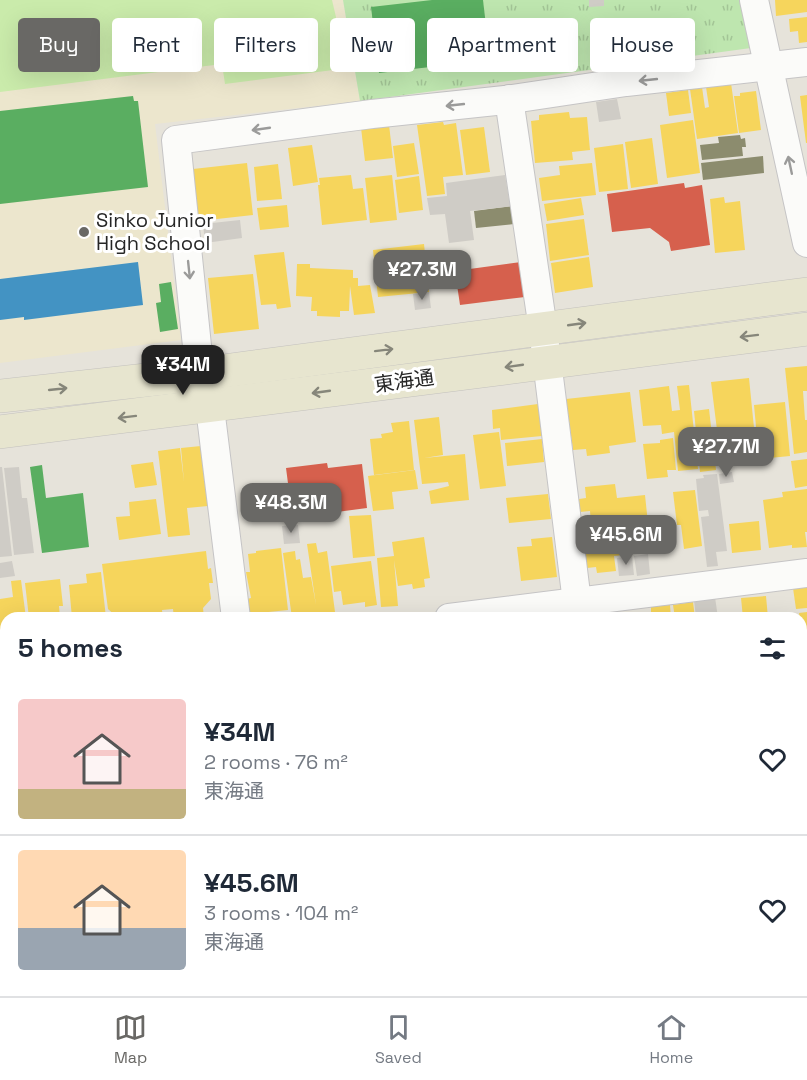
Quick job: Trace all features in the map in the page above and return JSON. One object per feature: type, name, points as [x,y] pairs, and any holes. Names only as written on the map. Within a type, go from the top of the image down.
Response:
[{"type":"main road","name":"東海通","points":[[0,396],[201,374],[807,294]]},
{"type":"main road","name":"東海通","points":[[0,432],[210,408],[807,329]]},
{"type":"street","points":[[754,0],[807,243]]},
{"type":"street","points":[[235,612],[210,408],[201,374],[197,346],[176,140],[372,114],[509,99],[626,82],[807,62]]},
{"type":"street","points":[[509,99],[543,329],[578,610]]},
{"type":"street","points":[[546,612],[578,610],[807,573]]},
{"type":"shaded area","name":"Sinko Junior High School","points":[[0,0],[343,0],[346,18],[330,18],[330,72],[355,72],[360,101],[155,124],[181,340],[0,363]]},
{"type":"green space","points":[[0,0],[332,0],[336,18],[330,18],[330,70],[318,72],[318,18],[214,18],[214,65],[202,67],[202,18],[112,18],[112,72],[159,72],[0,92]]},
{"type":"green space","points":[[343,0],[740,0],[751,48],[695,56],[695,18],[590,18],[590,70],[578,71],[578,18],[427,18],[427,72],[574,72],[360,101],[355,72],[415,72],[415,18],[346,18]]},
{"type":"green space","points":[[223,72],[318,72],[225,84]]},
{"type":"building: Homes","points":[[775,0],[807,0],[807,12],[776,16]]},
{"type":"building: Homes","points":[[807,17],[807,42],[799,43],[798,31],[790,32],[789,19]]},
{"type":"building: Homes","points":[[731,83],[738,133],[697,139],[690,89],[702,87],[705,108],[709,107],[706,87]]},
{"type":"building: Homes","points":[[688,90],[691,113],[669,116],[666,93]]},
{"type":"building: Homes","points":[[756,91],[761,130],[739,133],[734,96]]},
{"type":"building: Homes","points":[[807,95],[807,143],[806,143],[800,96]]},
{"type":"building: Homes","points":[[569,112],[570,118],[587,117],[590,150],[572,152],[573,160],[535,163],[531,121],[539,120],[539,115]]},
{"type":"building: Homes","points":[[693,120],[700,173],[667,178],[660,125]]},
{"type":"building: Homes","points":[[443,122],[444,125],[456,123],[463,175],[443,177],[445,194],[427,196],[417,125]]},
{"type":"building: Homes","points":[[389,125],[393,158],[365,161],[361,128]]},
{"type":"building: Homes","points":[[484,127],[490,172],[466,175],[460,130]]},
{"type":"building: Homes","points":[[652,138],[658,184],[631,188],[625,142]]},
{"type":"building: Homes","points":[[414,143],[419,174],[397,177],[393,146]]},
{"type":"building: Homes","points":[[623,144],[628,189],[599,192],[594,148]]},
{"type":"building: Homes","points":[[312,145],[318,182],[293,186],[288,148]]},
{"type":"building: Homes","points":[[247,163],[253,215],[199,221],[193,169]]},
{"type":"building: Homes","points":[[592,163],[596,195],[542,201],[539,178],[560,175],[559,166]]},
{"type":"building: Homes","points":[[278,164],[282,199],[257,201],[254,167]]},
{"type":"building: Homes","points":[[351,175],[353,189],[363,188],[367,220],[322,225],[319,178]]},
{"type":"building: Homes","points":[[392,175],[397,220],[370,223],[365,178]]},
{"type":"building: Homes","points":[[419,176],[423,210],[399,213],[395,180]]},
{"type":"building: Homes","points":[[724,197],[725,203],[740,201],[745,250],[715,253],[710,199]]},
{"type":"building: Homes","points":[[581,198],[584,215],[547,221],[544,204]]},
{"type":"building: Homes","points":[[287,205],[289,227],[260,230],[257,208]]},
{"type":"building: Homes","points":[[584,219],[589,255],[550,261],[546,224]]},
{"type":"building: Homes","points":[[424,244],[429,292],[378,297],[373,250]]},
{"type":"building: Homes","points":[[284,252],[291,307],[277,309],[276,304],[261,305],[254,255]]},
{"type":"building: Homes","points":[[589,257],[593,287],[555,293],[551,263]]},
{"type":"building: Homes","points":[[297,264],[310,264],[310,268],[353,270],[353,278],[358,278],[358,286],[370,285],[375,313],[354,315],[350,286],[349,311],[340,311],[340,317],[317,316],[317,311],[311,311],[312,297],[296,296]]},
{"type":"building: Homes","points":[[253,274],[259,329],[214,334],[208,278]]},
{"type":"building: Homes","points":[[807,366],[807,391],[803,391],[805,420],[807,420],[807,452],[794,454],[785,368]]},
{"type":"building: Homes","points":[[749,378],[756,448],[751,455],[727,458],[720,454],[711,382]]},
{"type":"building: Homes","points":[[689,385],[698,469],[678,471],[674,432],[662,434],[661,425],[643,426],[639,390],[669,386],[672,411],[680,410],[677,386]]},
{"type":"building: Homes","points":[[630,392],[636,442],[609,446],[610,453],[587,456],[586,449],[573,450],[566,399]]},
{"type":"building: Homes","points":[[785,402],[790,456],[759,459],[754,405]]},
{"type":"building: Homes","points":[[538,404],[542,436],[501,440],[500,428],[493,429],[492,410]]},
{"type":"building: Homes","points":[[709,409],[716,470],[700,472],[694,411]]},
{"type":"building: Homes","points":[[439,417],[443,455],[424,458],[465,454],[469,500],[431,504],[429,491],[449,486],[448,482],[422,484],[414,420]]},
{"type":"building: Homes","points":[[409,421],[414,470],[374,475],[370,439],[382,438],[381,434],[393,432],[391,423]]},
{"type":"building: Homes","points":[[499,432],[506,486],[480,489],[473,435]]},
{"type":"building: Homes","points":[[673,438],[676,470],[667,470],[668,477],[647,479],[643,444],[660,443],[660,440]]},
{"type":"building: Homes","points":[[542,439],[544,462],[507,466],[505,443]]},
{"type":"building: Homes","points":[[201,446],[208,506],[187,508],[190,535],[168,537],[158,451],[180,448],[184,482],[181,448]]},
{"type":"building: Homes","points":[[807,459],[807,486],[795,488],[791,461]]},
{"type":"building: Homes","points":[[153,462],[157,485],[135,488],[131,465]]},
{"type":"building: Homes","points":[[415,470],[418,489],[392,492],[394,509],[373,511],[368,476]]},
{"type":"building: Homes","points":[[615,484],[617,498],[645,495],[651,552],[614,556],[616,571],[597,573],[596,567],[587,568],[583,535],[592,534],[590,511],[580,512],[579,499],[586,498],[585,487]]},
{"type":"building: Homes","points":[[807,489],[807,532],[805,532],[807,547],[792,548],[792,545],[769,548],[763,500],[783,497],[782,492]]},
{"type":"building: Homes","points":[[695,490],[702,546],[684,549],[681,525],[677,525],[673,492]]},
{"type":"building: Homes","points":[[548,494],[551,519],[509,523],[506,498]]},
{"type":"building: Homes","points":[[156,499],[161,534],[119,540],[116,517],[130,516],[129,502]]},
{"type":"building: Homes","points":[[371,515],[375,556],[353,558],[349,516]]},
{"type":"building: Homes","points":[[759,521],[761,550],[732,553],[729,524]]},
{"type":"building: Homes","points":[[424,537],[430,578],[424,579],[425,587],[413,589],[412,584],[398,586],[394,560],[398,606],[381,607],[377,558],[394,556],[392,542]]},
{"type":"building: Homes","points":[[552,537],[557,577],[521,581],[517,547],[532,546],[531,539]]},
{"type":"building: Homes","points":[[316,543],[318,553],[327,551],[335,612],[291,612],[283,553],[295,551],[296,560],[300,559],[303,578],[311,577],[316,605],[307,544]]},
{"type":"building: Homes","points":[[281,548],[288,610],[248,612],[247,599],[251,598],[246,572],[250,572],[248,554],[256,553],[256,551]]},
{"type":"building: Homes","points":[[206,551],[208,569],[211,568],[213,583],[209,583],[211,599],[203,608],[203,612],[173,612],[173,609],[162,610],[162,612],[111,612],[108,609],[102,564]]},
{"type":"building: Homes","points":[[371,561],[377,605],[365,607],[365,602],[343,605],[341,591],[334,592],[331,566]]},
{"type":"building: Homes","points":[[101,572],[105,612],[71,612],[69,585],[87,583],[86,574]]},
{"type":"building: Homes","points":[[60,579],[63,606],[59,606],[60,612],[28,612],[25,583]]},
{"type":"building: Homes","points":[[21,580],[25,612],[0,612],[0,599],[13,597],[11,581]]},
{"type":"building: Homes","points":[[807,587],[807,608],[796,609],[793,588]]},
{"type":"building: Homes","points":[[766,596],[767,612],[742,612],[741,598]]},
{"type":"building: Homes","points":[[693,602],[694,612],[674,612],[673,605]]},
{"type":"building: Homes","points":[[670,605],[671,612],[651,612],[651,607]]},
{"type":"building: Shops","points":[[684,183],[685,188],[702,185],[710,245],[671,251],[669,242],[650,228],[612,232],[607,194]]},
{"type":"building: Shops","points":[[521,262],[525,297],[460,305],[455,271]]},
{"type":"building: Shops","points":[[327,463],[328,468],[362,464],[367,508],[299,517],[296,490],[289,491],[286,468]]},
{"type":"building: Schools","points":[[138,262],[143,305],[24,320],[24,317],[0,320],[0,279]]},
{"type":"building: Public","points":[[432,0],[483,0],[485,18],[427,18],[427,67],[415,69],[415,18],[372,18],[371,7]]},
{"type":"building: Public","points":[[133,96],[134,101],[138,101],[148,187],[0,204],[0,111]]},
{"type":"building: Public","points":[[171,282],[178,329],[160,332],[156,303],[161,302],[159,284]]},
{"type":"building: Public","points":[[42,465],[46,498],[83,493],[89,547],[42,553],[30,467]]},
{"type":"building: Industry","points":[[740,135],[741,139],[745,138],[746,147],[742,147],[743,156],[702,160],[700,145],[719,143],[718,137]]},
{"type":"building: Industry","points":[[763,156],[764,173],[703,180],[701,163]]},
{"type":"building: Industry","points":[[511,206],[514,224],[476,228],[474,211]]},
{"type":"building: Other","points":[[589,0],[604,0],[604,6],[589,7]]},
{"type":"building: Other","points":[[617,99],[621,119],[599,122],[596,102]]},
{"type":"building: Other","points":[[505,175],[509,199],[514,199],[514,206],[470,211],[474,240],[449,243],[445,214],[430,215],[427,198],[447,196],[446,183]]},
{"type":"building: Other","points":[[240,220],[242,238],[205,243],[203,224]]},
{"type":"building: Other","points":[[429,292],[431,308],[415,310],[413,294]]},
{"type":"building: Other","points":[[0,467],[2,467],[12,556],[0,557]]},
{"type":"building: Other","points":[[19,467],[22,498],[27,498],[34,553],[14,555],[4,468]]},
{"type":"building: Other","points":[[732,472],[734,482],[720,484],[719,474]]},
{"type":"building: Other","points":[[717,474],[727,551],[716,552],[718,566],[707,567],[701,517],[709,516],[708,510],[699,511],[696,479],[704,478],[703,475]]},
{"type":"building: Other","points":[[298,525],[300,543],[284,544],[282,526]]},
{"type":"building: Other","points":[[648,554],[650,574],[637,576],[634,556]]},
{"type":"building: Other","points":[[632,556],[634,575],[619,576],[617,558]]},
{"type":"building: Other","points":[[12,561],[15,576],[0,578],[0,563]]},
{"type":"building: Other","points":[[715,597],[717,612],[695,612],[694,600]]},
{"type":"place","name":"Sinko Junior High School","points":[[84,232]]}]
